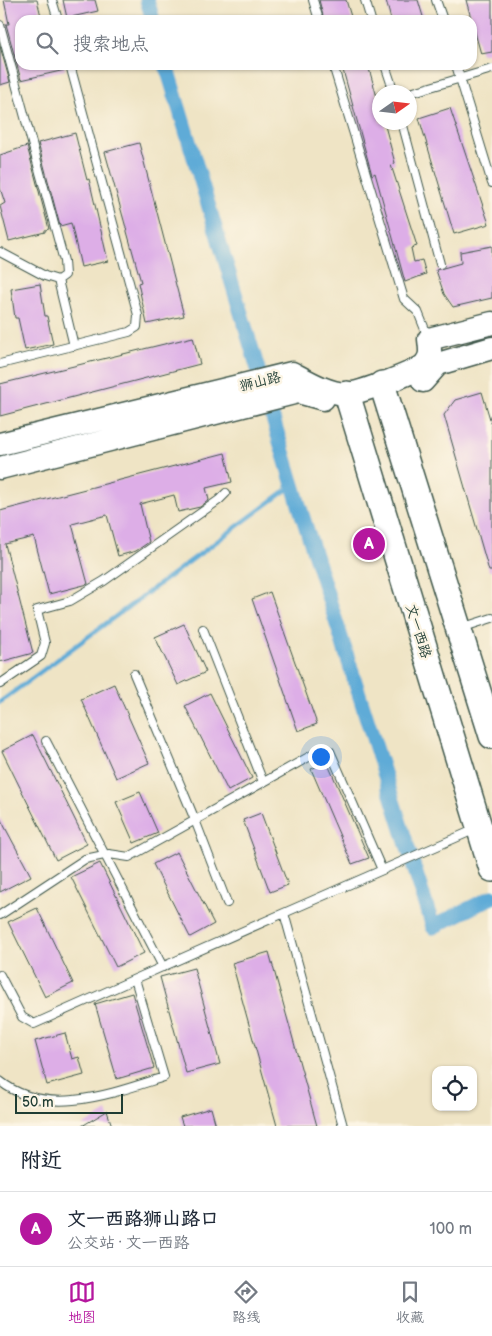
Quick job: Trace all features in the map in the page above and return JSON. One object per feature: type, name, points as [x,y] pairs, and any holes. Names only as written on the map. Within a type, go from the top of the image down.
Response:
[{"type":"main road","points":[[384,390],[424,366],[431,354],[429,339],[492,323]]},
{"type":"main road","points":[[349,401],[384,390],[422,382],[438,364],[492,348]]},
{"type":"main road","name":"狮山路","points":[[0,444],[234,397],[295,382],[326,390],[349,401]]},
{"type":"main road","points":[[384,390],[492,736]]},
{"type":"main road","name":"狮山路","points":[[0,468],[234,397]]},
{"type":"main road","name":"文一西路","points":[[349,401],[492,868]]},
{"type":"lane","points":[[52,0],[56,15]]},
{"type":"lane","points":[[313,0],[318,15]]},
{"type":"lane","points":[[365,0],[370,15]]},
{"type":"lane","points":[[436,0],[440,15]]},
{"type":"lane","points":[[0,25],[64,261],[65,275],[58,280]]},
{"type":"lane","points":[[417,91],[492,69]]},
{"type":"lane","points":[[0,364],[129,332],[137,327],[138,315],[71,70]]},
{"type":"lane","points":[[335,70],[404,299],[418,312],[429,339]]},
{"type":"lane","points":[[387,70],[392,85]]},
{"type":"lane","points":[[458,70],[492,184]]},
{"type":"lane","points":[[404,130],[440,264]]},
{"type":"lane","points":[[0,252],[45,276],[58,280]]},
{"type":"lane","points":[[58,280],[74,346]]},
{"type":"lane","points":[[0,684],[41,656],[44,643],[37,610],[70,601],[104,580],[219,500],[226,493]]},
{"type":"lane","points":[[459,628],[492,618]]},
{"type":"lane","points":[[203,629],[262,782]]},
{"type":"lane","points":[[134,674],[195,820],[227,903]]},
{"type":"lane","points":[[46,741],[163,967]]},
{"type":"lane","points":[[0,915],[85,859],[106,855],[129,858],[322,749],[330,752],[382,870]]},
{"type":"lane","points":[[0,975],[22,1017],[34,1024],[439,845],[482,835]]},
{"type":"lane","points":[[284,913],[343,1126]]},
{"type":"lane","points":[[0,1081],[12,1091],[52,1102],[110,1094],[164,1077],[135,979]]},
{"type":"building","points":[[4,0],[37,0],[41,15],[15,15],[15,58],[6,24],[9,24]]},
{"type":"building","points":[[63,0],[95,0],[98,11],[80,15],[66,15]]},
{"type":"building","points":[[319,0],[346,0],[350,15],[323,15]]},
{"type":"building","points":[[386,0],[418,0],[422,15],[390,15]]},
{"type":"building","points":[[466,0],[492,0],[492,52],[481,54],[477,40],[477,15],[470,15]]},
{"type":"building","points":[[0,46],[10,82],[0,85]]},
{"type":"building","points":[[18,70],[65,70],[21,80]]},
{"type":"building","points":[[343,70],[369,70],[374,85],[372,85],[372,130],[386,130],[395,163],[391,165],[417,246],[411,248],[414,262],[422,260],[426,274],[405,282],[375,173],[372,175]]},
{"type":"building","points":[[450,108],[489,224],[454,234],[419,118]]},
{"type":"building","points":[[75,133],[87,180],[89,179],[108,261],[81,267],[71,223],[60,226],[38,143]]},
{"type":"building","points":[[139,143],[184,316],[147,324],[138,283],[141,282],[105,152]]},
{"type":"building","points":[[27,146],[49,229],[45,230],[45,232],[9,241],[0,206],[5,203],[0,188],[0,155]]},
{"type":"building","points":[[492,246],[492,298],[453,307],[444,294],[436,270],[461,263],[460,252]]},
{"type":"building","points":[[40,284],[45,316],[47,316],[53,344],[25,350],[18,318],[15,318],[11,289]]},
{"type":"building","points":[[193,337],[200,364],[0,416],[0,384]]},
{"type":"building","points":[[482,392],[492,426],[492,571],[489,571],[444,415],[455,400]]},
{"type":"building","points":[[225,453],[232,482],[206,488],[209,500],[200,507],[178,512],[174,495],[140,504],[149,542],[136,551],[118,556],[107,515],[72,524],[88,584],[49,594],[34,537],[5,544],[33,653],[0,662],[0,511]]},
{"type":"building","points":[[270,592],[317,724],[298,731],[252,599]]},
{"type":"building","points":[[184,624],[206,672],[178,685],[155,637]]},
{"type":"building","points":[[114,684],[149,763],[116,778],[81,699]]},
{"type":"building","points":[[210,693],[252,778],[228,791],[185,706]]},
{"type":"building","points":[[33,735],[87,844],[56,860],[2,751]]},
{"type":"building","points":[[327,762],[369,858],[352,864],[311,769]]},
{"type":"building","points":[[140,792],[158,833],[134,843],[116,802]]},
{"type":"building","points":[[261,813],[288,885],[270,892],[243,820]]},
{"type":"building","points":[[0,818],[31,876],[0,892]]},
{"type":"building","points":[[177,852],[214,924],[190,937],[153,864]]},
{"type":"building","points":[[100,863],[144,953],[116,967],[71,877]]},
{"type":"building","points":[[37,908],[73,983],[45,997],[8,922]]},
{"type":"building","points":[[269,952],[317,1126],[277,1126],[232,963]]},
{"type":"building","points":[[194,968],[220,1064],[186,1073],[160,977]]},
{"type":"building","points":[[132,993],[154,1068],[117,1079],[95,1004]]},
{"type":"building","points":[[65,1033],[72,1059],[79,1057],[84,1075],[47,1085],[35,1041]]},
{"type":"building","points":[[211,1108],[216,1126],[183,1126],[180,1117]]},
{"type":"building","points":[[107,1111],[112,1126],[82,1126]]},
{"type":"waterway","points":[[147,0],[152,15]]},
{"type":"waterway","points":[[168,70],[300,508],[433,927],[492,897]]},
{"type":"waterway","points":[[0,702],[293,485]]},
{"type":"place","name":"文一西路狮山路口","points":[[369,544]]}]
